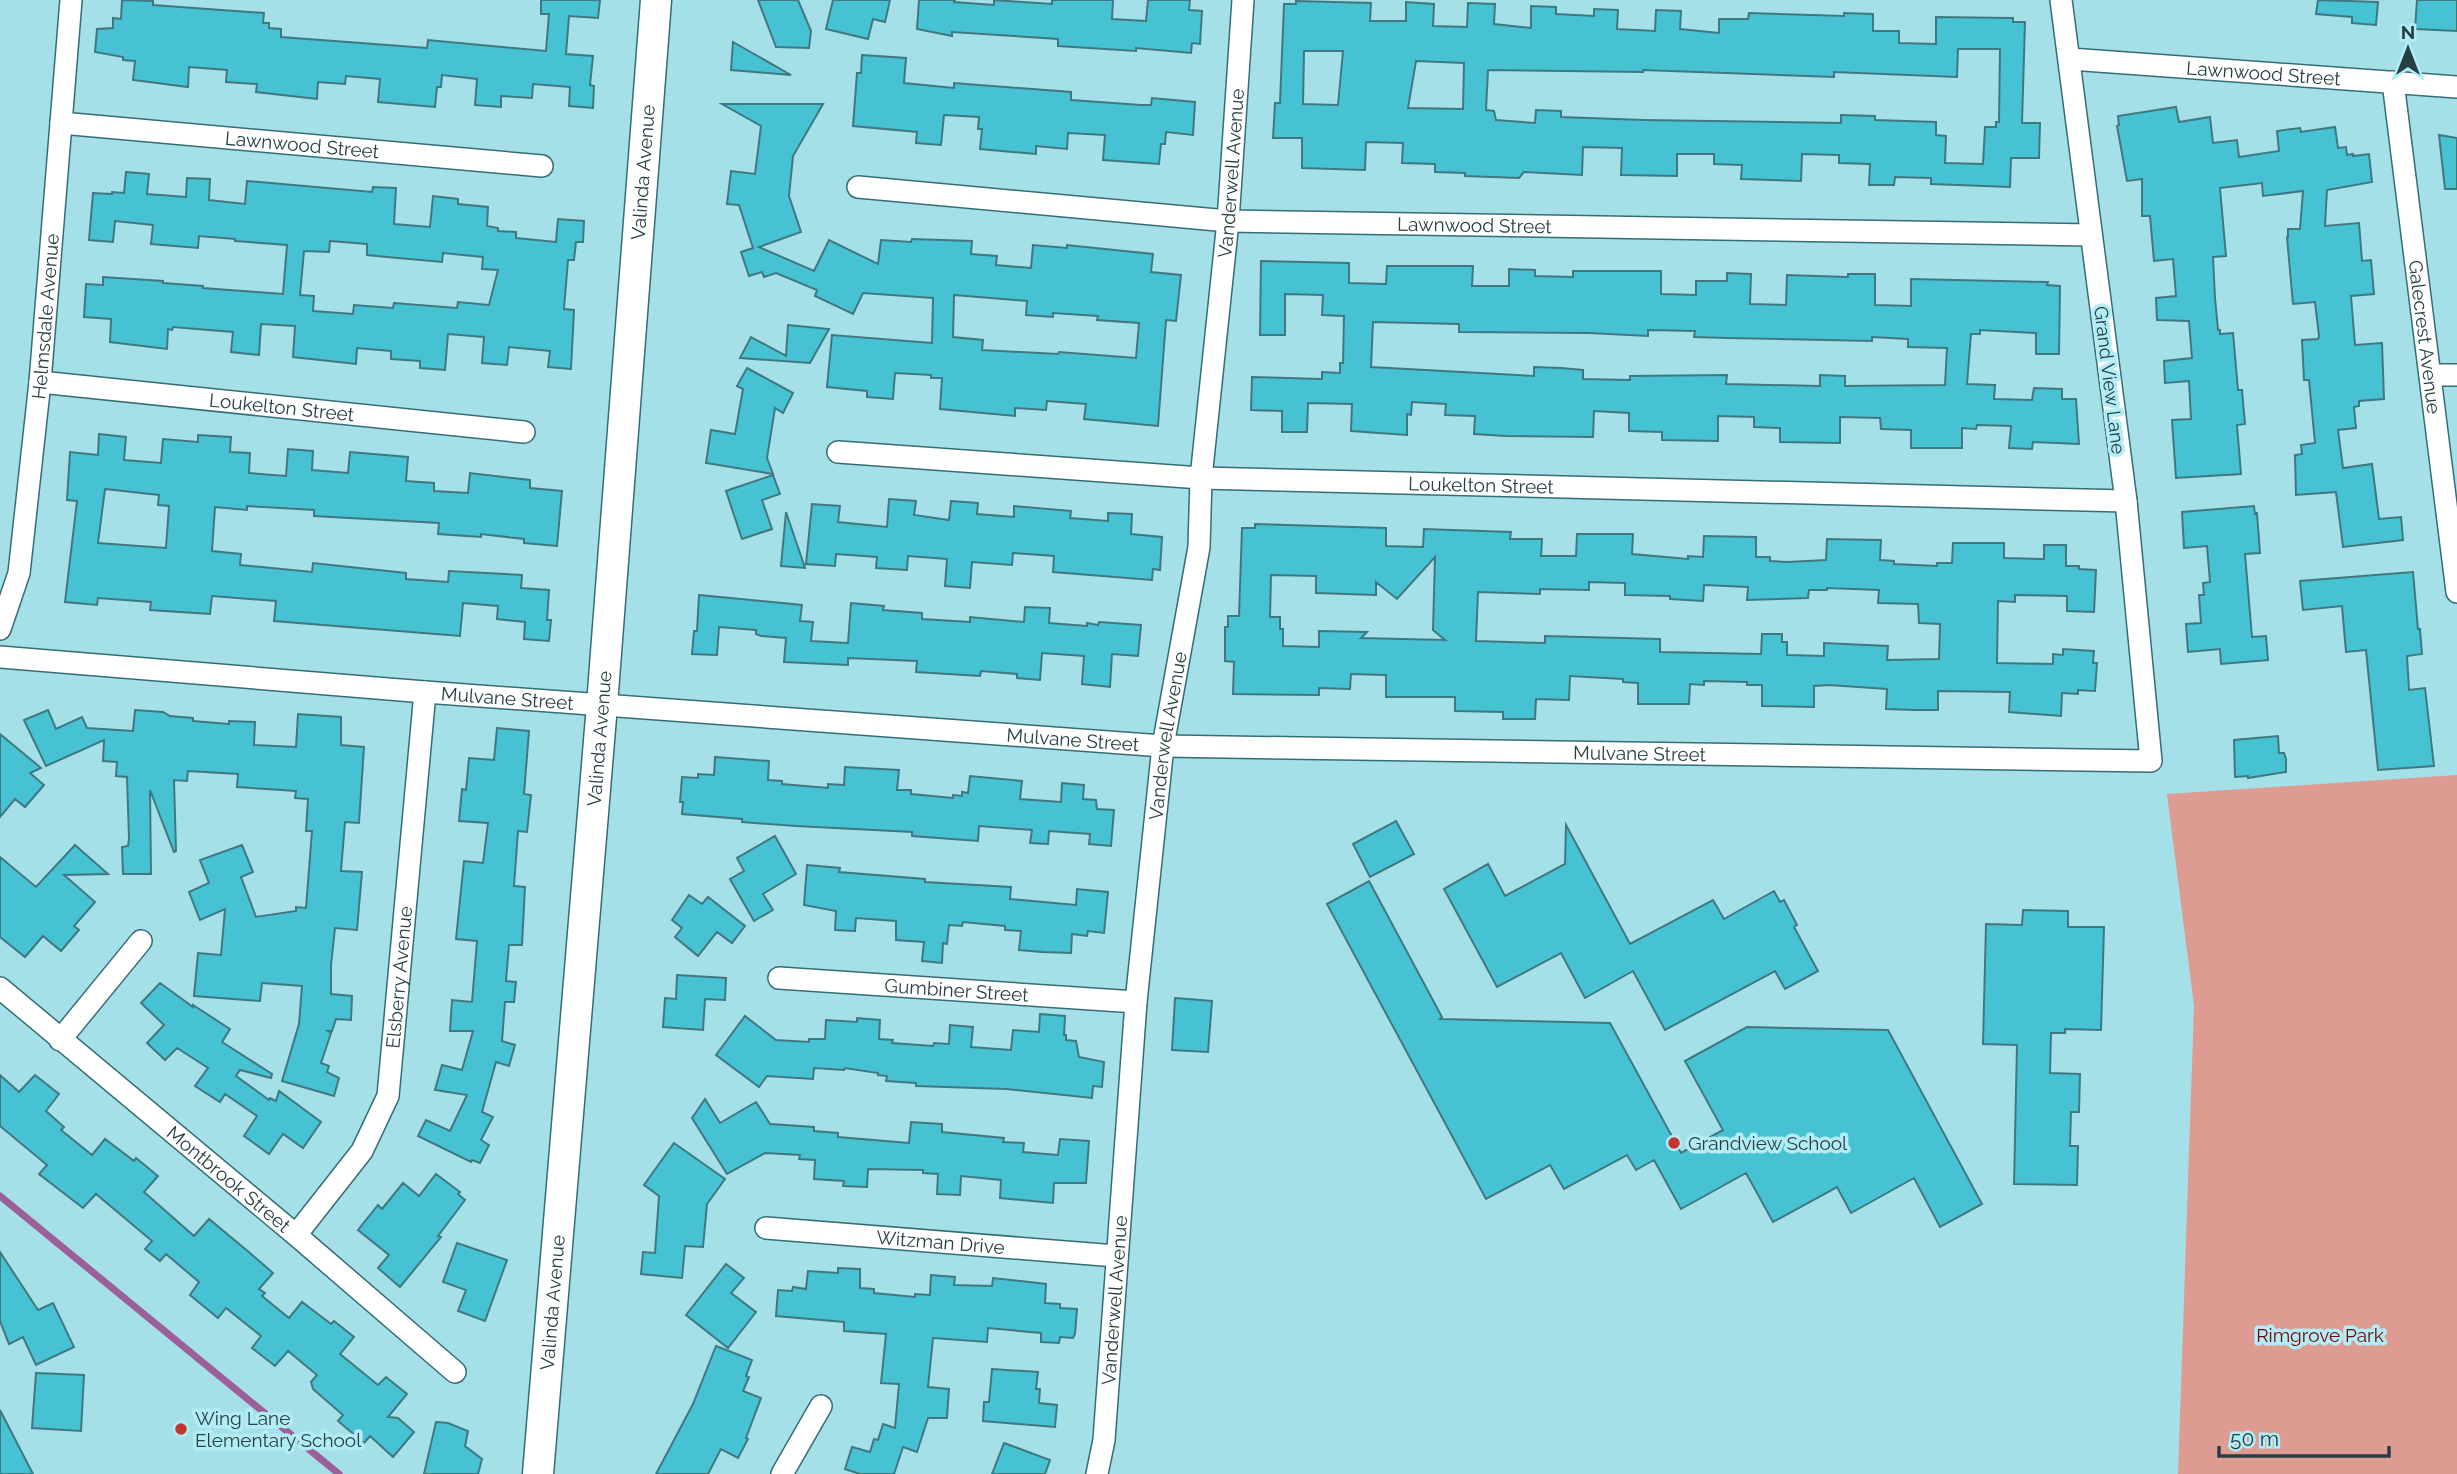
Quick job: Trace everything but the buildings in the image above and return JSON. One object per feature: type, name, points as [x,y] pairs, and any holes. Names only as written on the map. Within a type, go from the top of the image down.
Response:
[{"type":"main road","name":"Valinda Avenue","points":[[538,1474],[602,705],[656,0]]},
{"type":"street","name":"Helmsdale Avenue","points":[[0,629],[19,573],[40,382],[72,0]]},
{"type":"street","name":"Vanderwell Avenue","points":[[1097,1474],[1104,1440],[1136,1002],[1163,746],[1199,547],[1201,478],[1228,221],[1243,0]]},
{"type":"street","name":"Grand View Lane","points":[[2061,0],[2126,501],[2151,761]]},
{"type":"street","name":"Lawnwood Street","points":[[2070,59],[2457,87]]},
{"type":"street","name":"Galecrest Avenue","points":[[2393,82],[2457,592]]},
{"type":"street","name":"Lawnwood Street","points":[[61,123],[542,166]]},
{"type":"street","name":"Lawnwood Street","points":[[858,187],[1228,221],[2091,235]]},
{"type":"street","points":[[2430,375],[2457,375]]},
{"type":"street","name":"Loukelton Street","points":[[40,382],[524,432]]},
{"type":"street","name":"Loukelton Street","points":[[838,452],[1201,478],[2126,501]]},
{"type":"street","name":"Mulvane Street","points":[[0,657],[425,692],[1163,746],[2151,761]]},
{"type":"street","name":"Elsberry Avenue","points":[[296,1235],[362,1151],[387,1096],[425,692]]},
{"type":"street","points":[[60,1040],[141,941]]},
{"type":"street","name":"Gumbiner Street","points":[[779,978],[1136,1002]]},
{"type":"street","name":"Montbrook Street","points":[[0,988],[296,1235],[454,1372]]},
{"type":"street","name":"Witzman Drive","points":[[766,1228],[1116,1256]]},
{"type":"street","points":[[782,1474],[821,1406]]},
{"type":"green space","name":"Rimgrove Park","points":[[2457,775],[2457,1474],[2178,1474],[2194,1006],[2167,794]]},
{"type":"waterway","points":[[0,1196],[339,1474]]},
{"type":"place","name":"Grandview School","points":[[1674,1143]]},
{"type":"place","name":"Wing Lane Elementary School","points":[[181,1429]]}]
